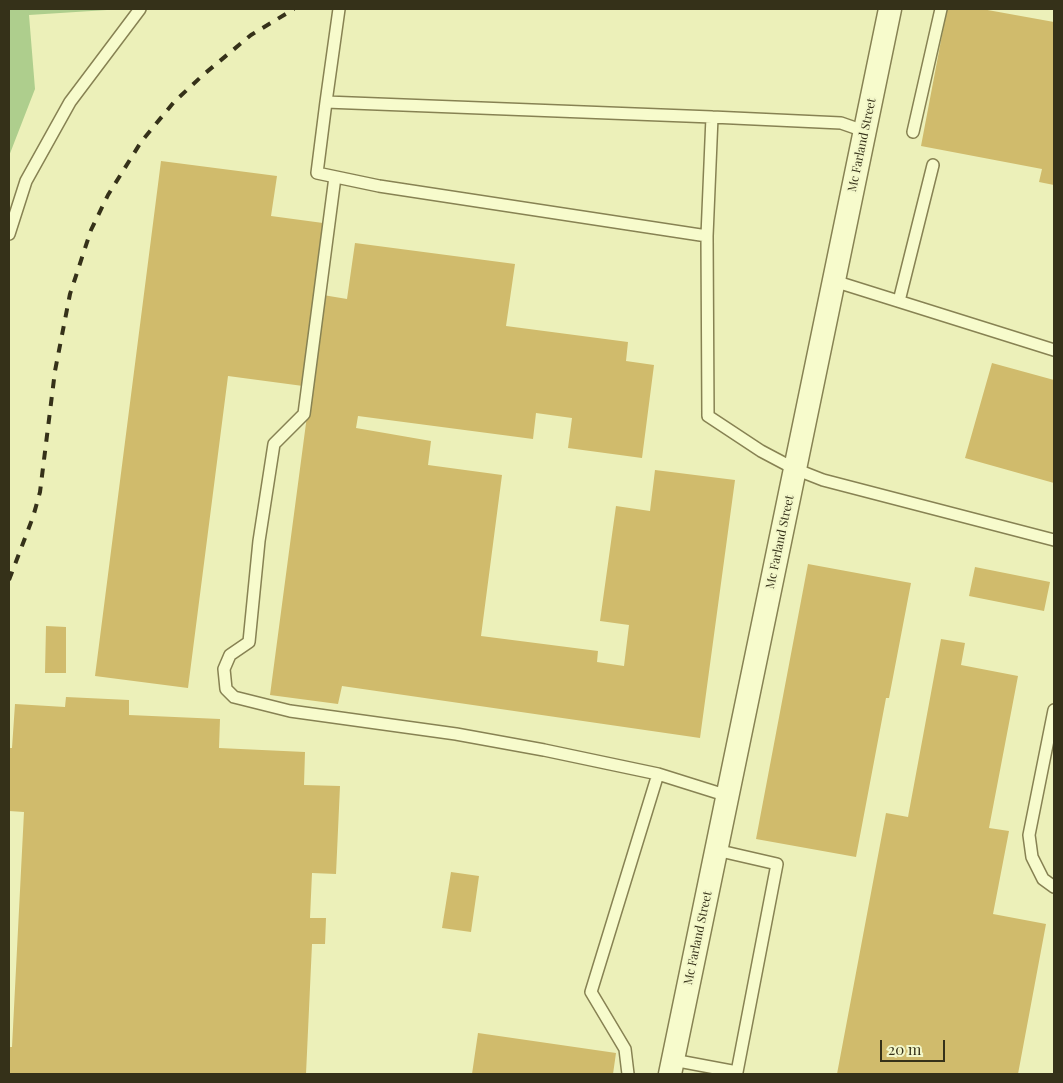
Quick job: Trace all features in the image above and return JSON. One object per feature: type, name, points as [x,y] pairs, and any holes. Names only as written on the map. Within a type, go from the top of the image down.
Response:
[{"type":"street","name":"Mc Farland Street","points":[[672,1067],[890,9]]},
{"type":"lane","points":[[9,234],[26,181],[70,102],[140,9]]},
{"type":"lane","points":[[339,9],[317,173],[379,186],[707,236]]},
{"type":"lane","points":[[913,132],[941,9]]},
{"type":"lane","points":[[326,102],[841,123],[864,130]]},
{"type":"lane","points":[[712,117],[707,236],[708,416],[761,451],[795,469],[823,480],[1054,540]]},
{"type":"lane","points":[[899,301],[933,165]]},
{"type":"lane","points":[[335,177],[304,414],[274,444],[258,541],[249,642],[230,655],[224,670],[226,689],[234,696],[290,711],[456,734],[658,774],[728,796]]},
{"type":"lane","points":[[834,281],[1054,350]]},
{"type":"lane","points":[[1054,710],[1029,835],[1032,857],[1043,879],[1054,887]]},
{"type":"lane","points":[[628,1074],[625,1049],[591,992],[658,774]]},
{"type":"lane","points":[[672,1067],[737,1072],[777,864],[716,850]]},
{"type":"green space","points":[[9,9],[109,9],[29,15],[35,89],[9,156]]},
{"type":"building","points":[[947,9],[982,9],[1054,22],[1054,185],[1039,182],[1042,169],[921,146]]},
{"type":"building","points":[[161,161],[277,176],[271,216],[323,223],[303,386],[228,376],[188,688],[95,676]]},
{"type":"building","points":[[355,243],[515,264],[506,326],[628,342],[626,361],[654,365],[642,458],[568,448],[572,418],[536,413],[533,439],[358,416],[356,428],[431,441],[428,465],[502,475],[481,636],[598,651],[597,662],[624,666],[629,625],[600,621],[616,506],[650,511],[655,470],[735,480],[700,738],[342,686],[338,704],[270,695],[323,295],[347,299]]},
{"type":"building","points":[[992,363],[1054,380],[1054,483],[965,458]]},
{"type":"building","points":[[808,564],[911,583],[889,698],[886,698],[856,857],[756,839]]},
{"type":"building","points":[[975,567],[1050,582],[1044,611],[969,596]]},
{"type":"building","points":[[46,626],[66,627],[66,673],[45,673]]},
{"type":"building","points":[[941,639],[965,643],[961,665],[1018,676],[989,828],[1009,831],[993,914],[1046,924],[1018,1074],[837,1074],[886,813],[908,817]]},
{"type":"building","points":[[66,697],[129,700],[129,715],[220,719],[219,748],[305,752],[304,785],[340,786],[336,874],[312,873],[310,918],[326,918],[325,944],[312,944],[306,1074],[9,1074],[9,1047],[12,1047],[24,812],[9,811],[9,748],[12,748],[15,704],[65,707]]},
{"type":"building","points":[[451,872],[479,876],[471,932],[442,928]]},
{"type":"building","points":[[478,1033],[616,1053],[613,1074],[472,1074]]},
{"type":"railway","points":[[9,580],[33,517],[40,492],[55,371],[70,294],[91,230],[108,195],[141,142],[174,102],[251,35],[294,9]]}]
